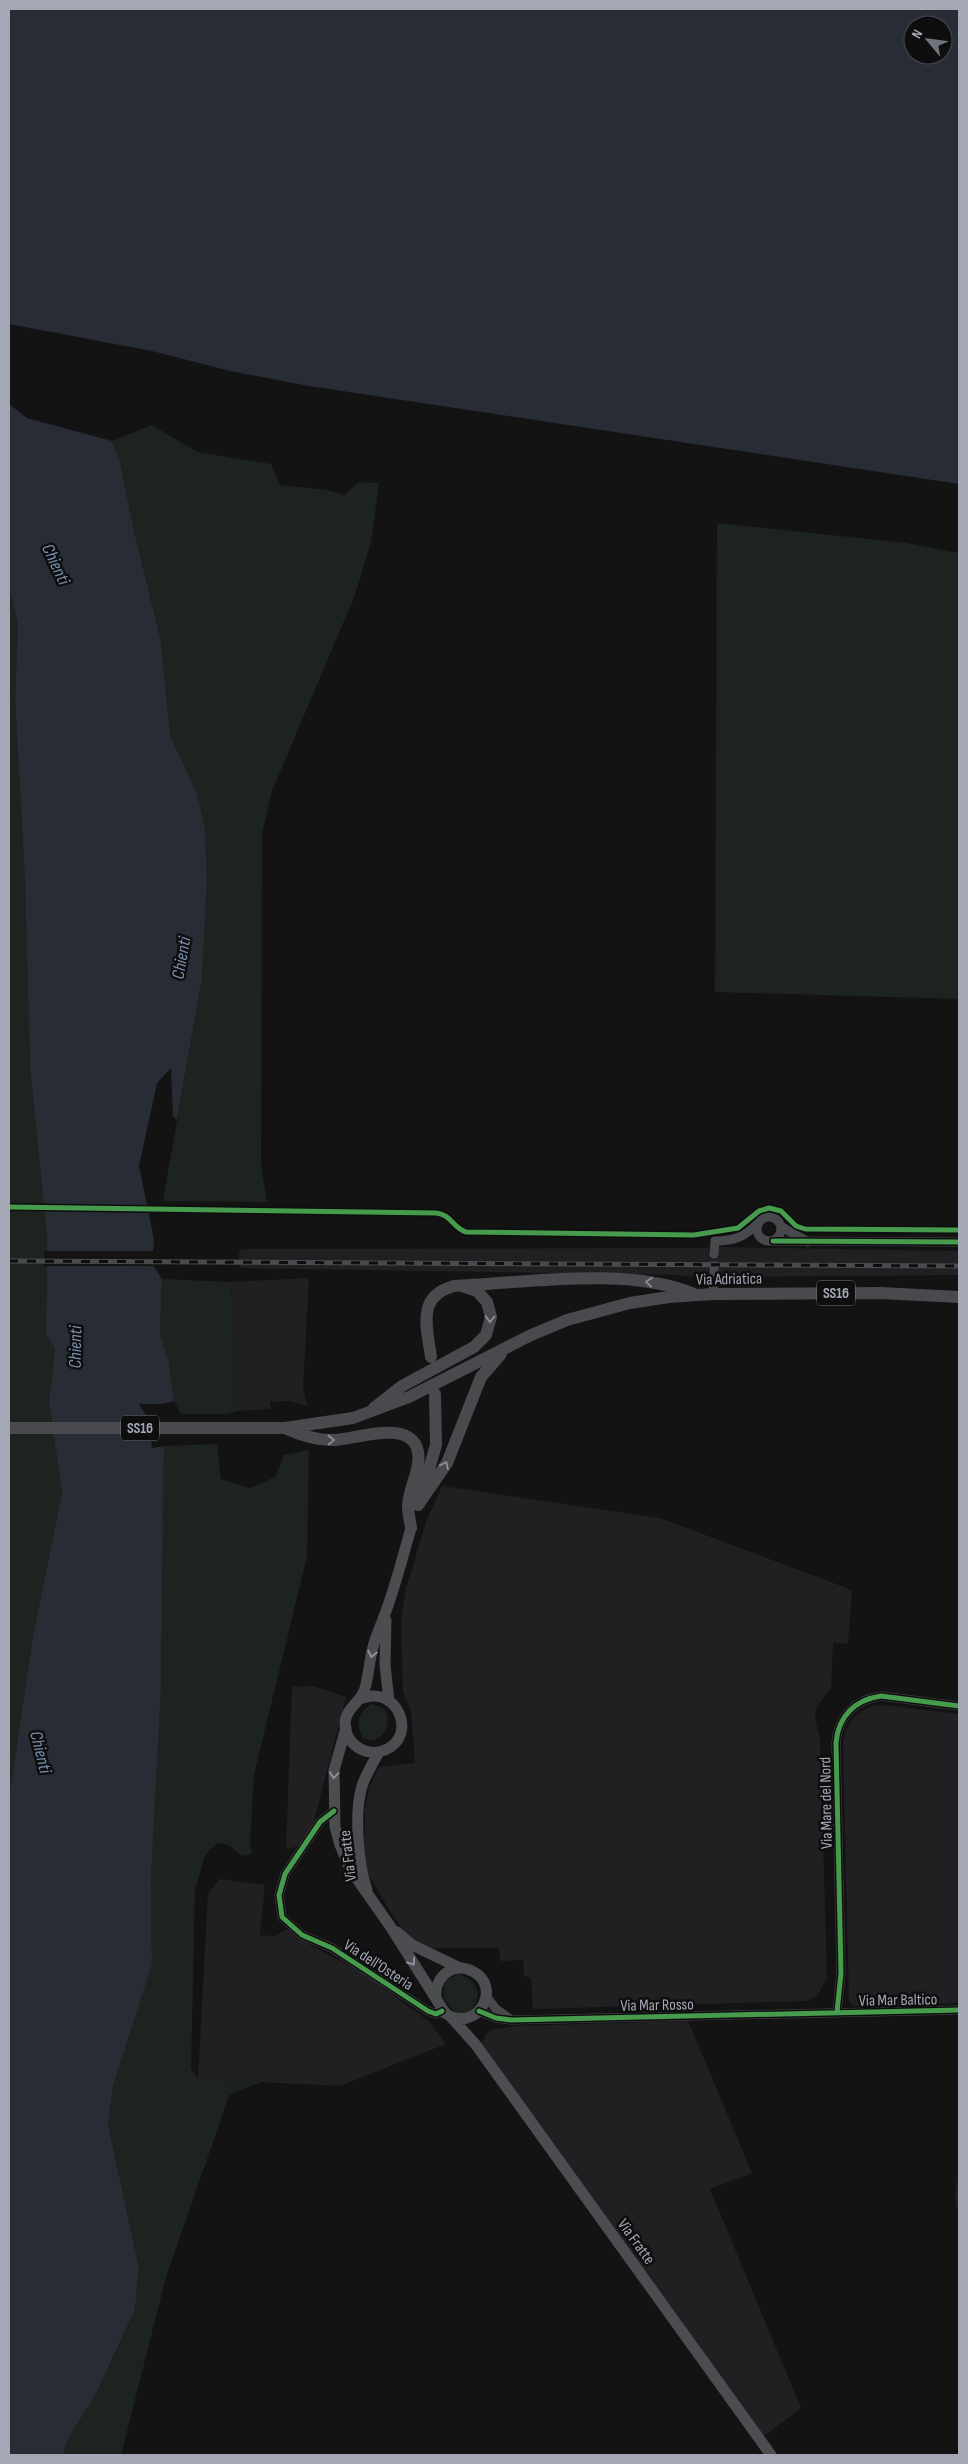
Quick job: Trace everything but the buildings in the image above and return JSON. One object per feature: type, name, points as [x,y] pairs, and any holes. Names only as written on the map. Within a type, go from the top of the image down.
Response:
[{"type":"main road","points":[[431,1357],[426,1322],[429,1304],[442,1290],[461,1286],[561,1280],[603,1280],[667,1284],[696,1295]]},
{"type":"main road","points":[[369,1414],[402,1386],[474,1347],[486,1335],[491,1317],[487,1302],[477,1291],[461,1286]]},
{"type":"main road","name":"Via Adriatica","points":[[508,1347],[558,1323],[599,1310],[630,1303],[696,1295],[880,1293],[959,1297]]},
{"type":"main road","points":[[418,1505],[447,1463],[481,1377],[508,1347]]},
{"type":"main road","name":"SS16","points":[[9,1428],[285,1428],[335,1422],[369,1414],[409,1397],[508,1347]]},
{"type":"main road","points":[[411,1528],[436,1445],[435,1394]]},
{"type":"main road","points":[[285,1428],[317,1440],[335,1440],[386,1432],[401,1434],[410,1439],[417,1448],[419,1458],[408,1504],[411,1528]]},
{"type":"main road","name":"Via Fratte","points":[[411,1528],[373,1648],[365,1690],[349,1711],[334,1770],[335,1827],[344,1857],[447,2014],[476,2045],[771,2455]]},
{"type":"main road","name":"Via Fratte","points":[[372,1901],[364,1880],[361,1859],[358,1803],[366,1776],[379,1752],[393,1745],[402,1729],[400,1715],[390,1701],[385,1659],[386,1610]]},
{"type":"main road","points":[[360,1699],[377,1696],[390,1701]]},
{"type":"main road","points":[[346,1728],[350,1740],[357,1747],[369,1752],[379,1752]]},
{"type":"main road","name":"Via Fratte","points":[[390,1926],[412,1946],[460,1968],[469,1970],[480,1977],[484,1984],[486,1996]]},
{"type":"main road","points":[[436,1997],[437,1985],[441,1977],[448,1972],[460,1968]]},
{"type":"main road","points":[[476,2045],[474,2030],[478,2012],[486,1996]]},
{"type":"main road","points":[[447,2014],[467,2018],[478,2012]]},
{"type":"street","points":[[714,1254],[715,1241],[733,1241],[748,1234],[763,1218],[771,1217],[778,1220],[782,1226],[808,1242]]},
{"type":"street","points":[[759,1223],[757,1228],[759,1236],[765,1241],[959,1242]]},
{"type":"street","points":[[773,1241],[781,1234],[782,1226]]},
{"type":"street","points":[[714,1270],[714,1294]]},
{"type":"street","name":"Via Mare del Nord","points":[[837,2012],[841,1973],[836,1743],[839,1726],[852,1708],[872,1697],[880,1696],[959,1706]]},
{"type":"street","name":"Via dell'Osteria","points":[[334,1812],[320,1822],[285,1874],[279,1896],[282,1917],[302,1935],[332,1948],[428,2011],[436,2014],[447,2014]]},
{"type":"street","points":[[486,1996],[496,2009],[511,2020]]},
{"type":"street","name":"Via Mar Baltico","points":[[837,2012],[959,2010]]},
{"type":"street","name":"Via Mar Rosso","points":[[478,2012],[511,2020],[837,2012]]},
{"type":"shaded area","points":[[152,425],[197,452],[271,464],[280,485],[327,490],[345,495],[358,482],[379,483],[371,542],[355,595],[272,791],[262,834],[261,1165],[267,1202],[163,1201],[202,978],[207,881],[205,830],[197,793],[170,735],[161,641],[135,535],[120,462],[112,441]]},
{"type":"shaded area","points":[[717,523],[906,543],[959,553],[959,999],[715,992]]},
{"type":"shaded area","points":[[9,587],[18,624],[15,699],[25,882],[30,1066],[47,1238],[46,1335],[55,1348],[49,1402],[62,1493],[33,1635],[9,1799]]},
{"type":"shaded area","points":[[719,1247],[959,1251],[959,1275],[719,1277],[717,1270],[709,1270],[706,1278],[701,1278],[677,1275],[242,1268],[239,1266],[239,1252],[242,1249],[709,1248],[710,1254]]},
{"type":"shaded area","points":[[309,1278],[303,1386],[307,1406],[288,1401],[270,1402],[271,1409],[238,1411],[231,1282]]},
{"type":"shaded area","points":[[162,1279],[231,1282],[238,1411],[226,1414],[181,1414],[174,1401],[169,1363],[160,1335]]},
{"type":"shaded area","points":[[217,1444],[221,1479],[250,1488],[275,1477],[284,1455],[309,1450],[307,1556],[254,1775],[250,1843],[252,1854],[242,1856],[229,1845],[217,1843],[205,1855],[195,1890],[191,2068],[198,2079],[261,2082],[229,2096],[166,2277],[121,2455],[63,2455],[67,2441],[97,2392],[135,2311],[139,2268],[108,2124],[113,2086],[152,1965],[151,1880],[161,1688],[164,1446]]},
{"type":"shaded area","points":[[442,1486],[660,1518],[852,1590],[848,1644],[833,1642],[831,1688],[817,1706],[815,1719],[820,1738],[827,1977],[818,1995],[808,2001],[533,2009],[531,1978],[524,1976],[523,1960],[500,1961],[499,1948],[425,1948],[410,1938],[393,1916],[369,1876],[364,1850],[365,1810],[369,1788],[379,1767],[415,1763],[411,1712],[403,1691],[401,1619],[406,1589],[427,1519]]},
{"type":"shaded area","points":[[313,1686],[346,1697],[313,1825],[300,1846],[286,1849],[292,1687]]},
{"type":"shaded area","points":[[372,1704],[383,1708],[388,1722],[385,1731],[378,1739],[373,1741],[363,1738],[359,1728],[361,1714]]},
{"type":"shaded area","points":[[884,1705],[959,1714],[959,2003],[854,2006],[849,2002],[843,1746],[845,1732],[852,1719],[871,1706]]},
{"type":"shaded area","points":[[220,1879],[265,1885],[260,1935],[275,1936],[286,1929],[289,1930],[312,1946],[365,1974],[428,2021],[446,2044],[340,2086],[198,2079],[208,1893]]},
{"type":"shaded area","points":[[458,1974],[471,1980],[477,1989],[477,1998],[474,2006],[468,2012],[460,2013],[451,2008],[443,1996],[445,1981]]},
{"type":"shaded area","points":[[688,2021],[752,2173],[710,2189],[801,2408],[764,2436],[482,2044],[485,2035],[491,2030],[516,2026]]},
{"type":"shaded area","points":[[959,2165],[959,2220],[955,2198]]},
{"type":"water","points":[[9,9],[959,9],[959,484],[309,386],[230,371],[152,351],[9,324]]},
{"type":"water","name":"Chienti","points":[[9,404],[27,418],[112,441],[120,462],[135,535],[161,641],[170,735],[197,793],[205,829],[207,881],[202,978],[177,1120],[173,1116],[171,1068],[157,1083],[139,1166],[154,1240],[152,1263],[162,1279],[160,1334],[169,1363],[174,1401],[162,1404],[139,1404],[149,1420],[152,1448],[164,1446],[161,1688],[151,1880],[152,1965],[113,2086],[108,2124],[139,2268],[135,2310],[97,2392],[67,2441],[63,2455],[9,2455],[9,1799],[33,1635],[62,1493],[49,1402],[55,1348],[46,1335],[47,1238],[30,1066],[25,882],[15,699],[18,624],[9,587]]},
{"type":"pier","points":[[44,1251],[156,1251],[155,1263],[157,1266],[44,1266]]},
{"type":"tunnel","points":[[714,1254],[714,1270]]},
{"type":"railway","points":[[9,1261],[959,1266]]},
{"type":"cycle path","points":[[9,1207],[436,1213],[449,1218],[466,1232],[694,1235],[738,1228],[759,1211],[769,1208],[781,1211],[796,1226],[805,1229],[959,1230]]},
{"type":"cycle path","points":[[773,1241],[959,1242]]},
{"type":"cycle path","points":[[837,2012],[841,1973],[836,1743],[840,1725],[849,1711],[855,1706],[863,1701],[881,1696],[959,1706]]},
{"type":"cycle path","points":[[334,1811],[320,1822],[285,1874],[279,1895],[282,1917],[302,1935],[332,1948],[428,2011],[436,2014],[442,2011]]},
{"type":"cycle path","points":[[479,2011],[496,2018],[511,2020],[959,2010]]}]
